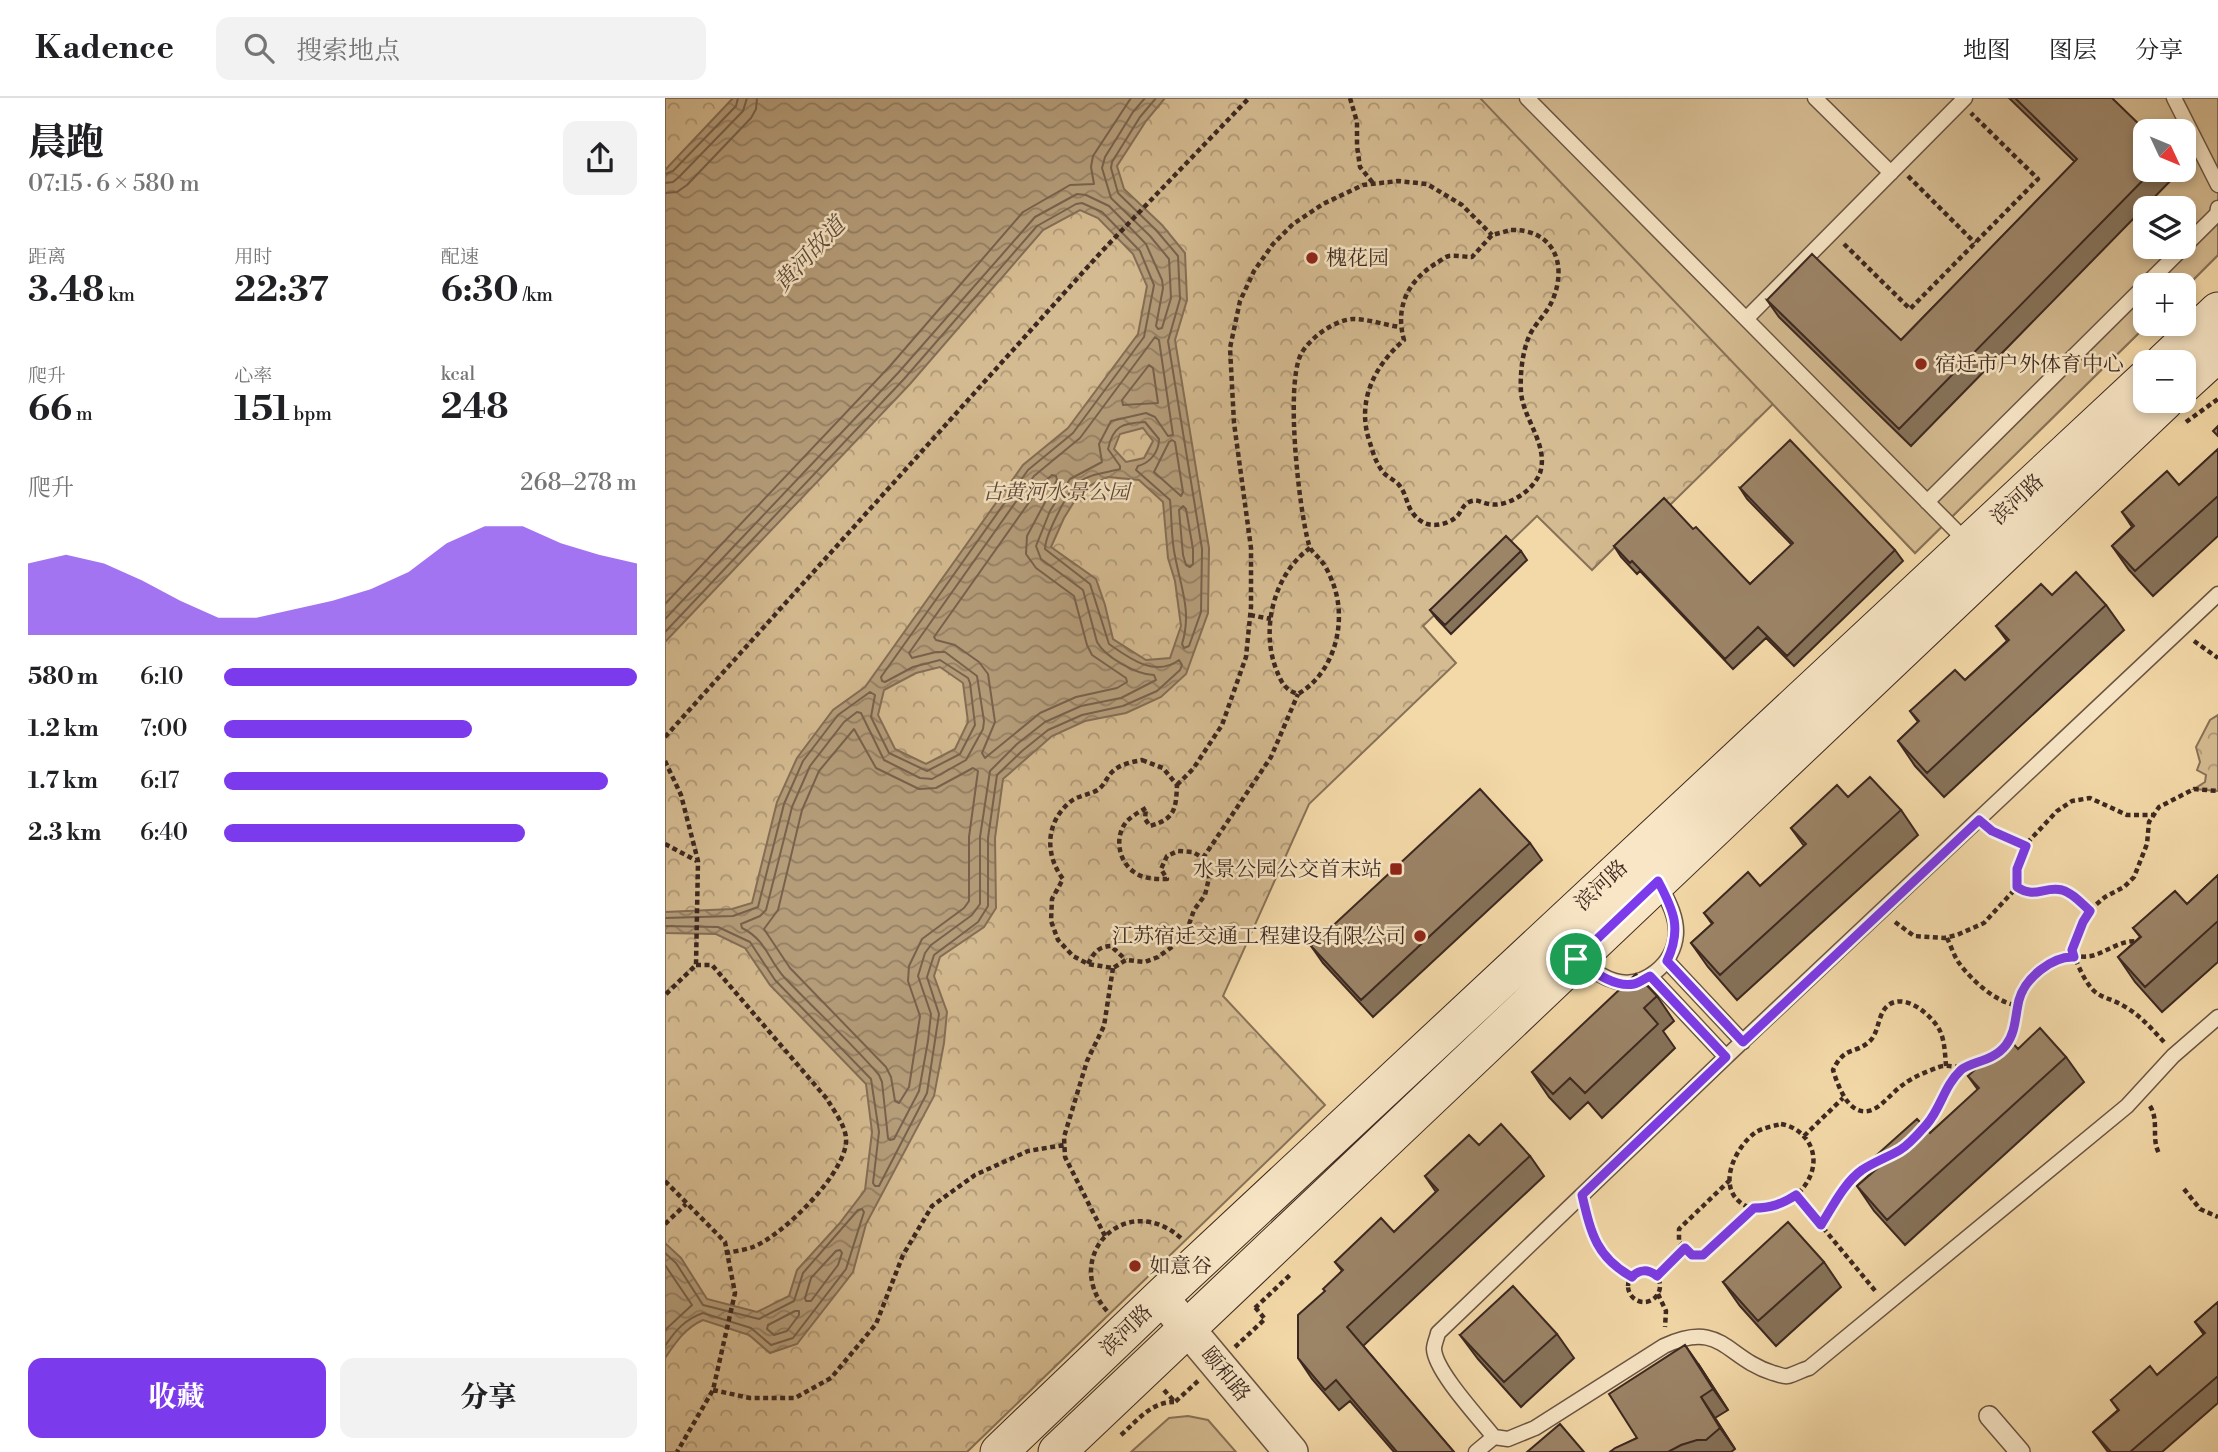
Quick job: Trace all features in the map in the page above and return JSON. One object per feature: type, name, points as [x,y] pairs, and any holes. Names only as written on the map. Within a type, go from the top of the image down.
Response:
[{"type":"main road","points":[[2177,350],[2218,311]]},
{"type":"main road","points":[[2196,373],[2218,353]]},
{"type":"main road","points":[[2196,382],[2218,363]]},
{"type":"main road","name":"滨河路","points":[[999,1452],[1160,1297],[2133,390]]},
{"type":"main road","name":"滨河路","points":[[1057,1452],[2152,413]]},
{"type":"main road","points":[[2098,464],[2160,413]]},
{"type":"street","name":"颐和路","points":[[1160,1297],[1291,1452]]},
{"type":"street","points":[[1989,1416],[2020,1452]]},
{"type":"lane","points":[[1527,98],[1969,544]]},
{"type":"lane","points":[[1815,98],[1894,169]]},
{"type":"lane","points":[[2173,98],[2218,185]]},
{"type":"lane","points":[[1746,319],[1963,100]]},
{"type":"lane","points":[[1927,502],[2217,214],[2218,208]]},
{"type":"lane","points":[[2218,594],[1438,1332],[1434,1347],[1437,1361],[1443,1373],[1494,1437],[1509,1439],[1535,1428],[1681,1338],[1703,1335],[1720,1341],[1767,1371],[1786,1377],[1809,1368],[2127,1106],[2175,1054],[2218,1017]]},
{"type":"lane","points":[[1576,959],[1600,976],[1616,982],[1634,984],[1650,976],[1667,961],[1676,935],[1669,903],[1658,881]]},
{"type":"lane","points":[[1667,961],[1743,1042]]},
{"type":"lane","points":[[1650,976],[1726,1057]]},
{"type":"lane","points":[[1476,1452],[1494,1437]]},
{"type":"path","points":[[665,737],[1102,251],[1248,98]]},
{"type":"path","points":[[1350,98],[1357,122],[1360,167],[1374,184]]},
{"type":"path","points":[[1832,232],[1910,309],[2038,179],[1963,100]]},
{"type":"path","points":[[1894,169],[1975,243]]},
{"type":"path","points":[[1177,785],[1193,769],[1222,725],[1246,657],[1251,548],[1234,423],[1230,348],[1240,301],[1254,271],[1273,244],[1293,224],[1323,204],[1363,185],[1398,181],[1427,184],[1462,205],[1492,235]]},
{"type":"path","points":[[1511,230],[1526,230],[1543,237],[1554,251],[1558,272],[1553,299],[1528,336],[1523,355],[1521,392],[1524,410],[1536,434],[1541,457],[1539,474],[1524,494],[1503,503],[1490,505],[1477,500],[1467,503],[1455,518],[1439,526],[1423,522],[1408,508],[1399,485],[1384,474],[1376,461],[1367,435],[1365,400],[1372,380],[1386,355],[1404,340],[1400,327],[1402,302],[1411,284],[1447,256],[1472,257],[1492,235],[1511,230]]},
{"type":"path","points":[[1203,858],[1271,757],[1298,694],[1313,685],[1328,663],[1337,637],[1338,603],[1323,562],[1310,548],[1296,460],[1294,380],[1301,355],[1315,337],[1334,325],[1351,319],[1400,327]]},
{"type":"path","points":[[1298,694],[1284,687],[1279,677],[1273,661],[1269,630],[1275,598],[1288,570],[1300,555],[1310,548]]},
{"type":"path","points":[[1250,615],[1271,619]]},
{"type":"path","points":[[2179,630],[2218,658]]},
{"type":"path","points":[[1088,964],[1095,951],[1111,946],[1126,960],[1145,962],[1158,957],[1186,933],[1194,910],[1205,895],[1209,878],[1203,858],[1193,852],[1178,851],[1167,856],[1161,869],[1167,879],[1148,878],[1135,873],[1124,863],[1119,847],[1121,832],[1126,823],[1146,808],[1145,819],[1150,826],[1165,822],[1176,807],[1177,785],[1163,768],[1142,760],[1113,771],[1099,789],[1072,800],[1058,815],[1049,852],[1053,867],[1063,879],[1052,899],[1051,921],[1058,940],[1073,956],[1088,964],[1113,968],[1126,960]]},
{"type":"path","points":[[665,761],[681,795],[698,861],[697,965]]},
{"type":"path","points":[[2175,1054],[2131,1010],[2092,989],[2072,950],[2090,911],[2134,877],[2147,844],[2149,822],[2159,807],[2194,789],[2218,791]]},
{"type":"path","points":[[1883,911],[1914,936],[1947,938],[1984,923],[2017,887],[2017,869],[2026,846],[2057,811],[2081,799],[2101,802],[2127,815],[2153,815]]},
{"type":"path","points":[[1979,820],[1992,831],[2026,846]]},
{"type":"path","points":[[665,844],[698,861]]},
{"type":"path","points":[[2017,887],[2031,893],[2062,890],[2090,911]]},
{"type":"path","points":[[1947,938],[1960,964],[1986,990],[2001,1000],[2018,1006]]},
{"type":"path","points":[[2014,1055],[2005,1046],[2013,1034],[2018,1006],[2026,987],[2042,969],[2065,956],[2089,957],[2129,941],[2139,940],[2150,948]]},
{"type":"path","points":[[665,995],[697,965],[712,965],[827,1100],[838,1115],[846,1139],[838,1168],[810,1203],[782,1229],[754,1247],[727,1253]]},
{"type":"path","points":[[1105,1236],[1065,1157],[1064,1137],[1084,1072],[1104,1026],[1113,968]]},
{"type":"path","points":[[1947,1066],[1939,1029],[1922,1011],[1902,1001],[1891,1003],[1883,1011],[1872,1039],[1864,1046],[1852,1049],[1840,1057],[1833,1070],[1843,1098],[1856,1109],[1868,1110],[1879,1106],[1906,1082],[1940,1067],[1964,1067],[1988,1060],[1996,1054]]},
{"type":"path","points":[[1964,1067],[1980,1084]]},
{"type":"path","points":[[1920,1131],[1935,1113],[1951,1080],[1964,1067]]},
{"type":"path","points":[[2139,1094],[2155,1115],[2155,1147],[2160,1155]]},
{"type":"path","points":[[1804,1136],[1843,1098]]},
{"type":"path","points":[[1781,1124],[1791,1125],[1804,1136],[1811,1146],[1815,1164],[1812,1175],[1796,1195],[1781,1205],[1768,1208],[1754,1208],[1742,1204],[1734,1196],[1730,1180],[1731,1164],[1747,1139],[1758,1130],[1781,1124]]},
{"type":"path","points":[[713,1390],[750,1398],[795,1398],[831,1378],[876,1324],[904,1255],[932,1206],[975,1175],[1028,1151],[1064,1144]]},
{"type":"path","points":[[1821,1225],[1854,1176],[1884,1158]]},
{"type":"path","points":[[1730,1180],[1679,1229],[1679,1242],[1692,1255],[1703,1255],[1754,1208]]},
{"type":"path","points":[[665,1181],[725,1242],[735,1293],[713,1390],[677,1452]]},
{"type":"path","points":[[2184,1189],[2200,1209],[2218,1217]]},
{"type":"path","points":[[1582,1195],[1590,1229],[1601,1252],[1618,1269],[1632,1277]]},
{"type":"path","points":[[1796,1195],[1887,1304]]},
{"type":"path","points":[[665,1224],[686,1204]]},
{"type":"path","points":[[1109,1315],[1094,1290],[1092,1276],[1093,1256],[1105,1236],[1124,1223],[1145,1221],[1169,1228],[1185,1241]]},
{"type":"path","points":[[1657,1276],[1685,1248]]},
{"type":"path","points":[[1658,1294],[1650,1300],[1638,1300],[1631,1295],[1629,1289],[1632,1277],[1643,1270],[1657,1276],[1660,1283],[1658,1294],[1665,1311],[1665,1325],[1670,1343]]},
{"type":"path","points":[[1113,1443],[1153,1406],[1175,1402]]},
{"type":"green space","name":"古黄河水景公园","points":[[665,98],[2218,98],[2218,255],[2196,277],[2196,273],[2133,273],[2133,336],[2136,336],[1915,553],[1773,404],[1623,551],[1617,545],[1592,570],[1537,516],[1423,626],[1456,663],[1309,804],[1223,996],[1325,1105],[967,1452],[665,1452]]},
{"type":"green space","name":"宿迁市户外体育中心","points":[[1480,98],[2218,98],[2218,255],[2196,277],[2196,273],[2133,273],[2133,336],[2136,336],[1915,553]]},
{"type":"green space","points":[[2218,715],[2218,791],[2194,789],[2205,782],[2206,775],[2197,770],[2200,762],[2196,747],[2210,720]]},
{"type":"green space","points":[[1188,1416],[1208,1420],[1236,1452],[1131,1452],[1169,1418]]},
{"type":"water","name":"黄河故道","points":[[733,98],[1165,98],[1146,121],[1117,166],[1124,189],[1162,225],[1185,253],[1187,300],[1175,340],[1209,548],[1208,613],[1186,674],[1161,697],[1126,713],[1085,721],[1052,736],[1003,779],[995,838],[996,908],[984,927],[940,957],[934,976],[947,1012],[934,1096],[866,1224],[853,1272],[797,1344],[770,1353],[749,1335],[703,1320],[686,1331],[665,1358],[665,1243],[681,1258],[707,1299],[757,1312],[789,1296],[797,1270],[839,1224],[865,1190],[872,1132],[866,1084],[770,985],[745,948],[716,934],[665,933],[665,912],[732,909],[752,903],[777,802],[797,758],[833,710],[865,687],[1023,465],[1068,428],[1138,334],[1147,286],[1133,254],[1098,218],[1080,210],[1043,230],[910,384],[665,642],[665,170]],"holes":[[[1143,428],[1153,441],[1144,458],[1126,462],[1114,449],[1120,434]],[[1108,477],[1139,480],[1163,502],[1168,558],[1175,581],[1181,626],[1170,658],[1146,660],[1113,639],[1096,579],[1051,547],[1064,518],[1082,489]],[[940,667],[963,683],[968,722],[955,749],[926,764],[895,749],[878,715],[884,690],[916,673]]]},
{"type":"building","points":[[2015,98],[2112,98],[2134,119],[2133,182],[2141,182],[1899,429],[1767,300],[1812,254],[1901,340],[2077,159]]},
{"type":"building","points":[[1790,440],[1895,550],[1787,656],[1758,627],[1725,659],[1632,561],[1630,563],[1614,546],[1664,498],[1693,529],[1696,527],[1750,584],[1793,543],[1740,488]]},
{"type":"building","points":[[2218,449],[2218,496],[2135,571],[2112,546],[2134,526],[2122,512],[2167,471],[2179,485]]},
{"type":"building","points":[[1506,536],[1521,551],[1445,625],[1430,610]]},
{"type":"building","points":[[2076,572],[2106,605],[1927,773],[1898,741],[1919,721],[1910,711],[1955,670],[1965,680],[2009,640],[1996,626],[2041,584],[2052,595]]},
{"type":"building","points":[[1870,777],[1901,810],[1720,975],[1691,943],[1713,923],[1704,913],[1748,872],[1760,886],[1806,844],[1791,828],[1837,785],[1848,797]]},
{"type":"building","points":[[1480,789],[1530,843],[1361,1000],[1311,946]]},
{"type":"building","points":[[2218,875],[2218,921],[2145,987],[2118,957],[2141,937],[2133,928],[2175,891],[2187,904]]},
{"type":"building","points":[[1636,974],[1657,996],[1644,1008],[1658,1024],[1585,1093],[1570,1078],[1553,1094],[1532,1072]]},
{"type":"building","points":[[2040,1028],[2066,1057],[1887,1220],[1857,1186],[1878,1168],[1871,1160],[1917,1119],[1930,1133],[1979,1088],[1968,1076],[2009,1039],[2018,1049]]},
{"type":"building","points":[[1501,1124],[1530,1156],[1347,1327],[1454,1452],[1397,1452],[1336,1380],[1325,1390],[1298,1358],[1298,1315],[1325,1291],[1323,1289],[1343,1270],[1335,1262],[1381,1218],[1394,1232],[1438,1190],[1425,1176],[1469,1135],[1479,1145]]},
{"type":"building","points":[[1788,1222],[1824,1262],[1758,1321],[1723,1282]]},
{"type":"building","points":[[1513,1286],[1557,1334],[1504,1382],[1460,1335]]},
{"type":"building","points":[[2218,1302],[2218,1376],[2130,1452],[2111,1452],[2093,1432],[2119,1410],[2111,1400],[2150,1366],[2157,1375],[2205,1333],[2195,1322]]},
{"type":"building","points":[[1685,1345],[1713,1389],[1701,1397],[1720,1428],[1706,1440],[1681,1445],[1668,1452],[1610,1452],[1637,1438],[1609,1394]]},
{"type":"building","points":[[1560,1424],[1584,1452],[1527,1452]]},
{"type":"place","name":"槐花园","points":[[1312,258]]},
{"type":"place","name":"宿迁市户外体育中心","points":[[1921,364]]},
{"type":"place","name":"水景公园公交首末站","points":[[1396,869]]},
{"type":"place","name":"江苏宿迁交通工程建设有限公司","points":[[1420,936]]},
{"type":"place","name":"如意谷","points":[[1135,1266]]},
{"type":"route","points":[[1979,820],[1992,831],[2026,846],[2017,869],[2017,887],[2031,893],[2062,890],[2090,911],[2072,950],[2074,957],[2065,956],[2042,969],[2026,987],[2020,998],[2013,1034],[2004,1048],[1988,1060],[1964,1067],[1951,1080],[1928,1123],[1903,1148],[1854,1176],[1821,1225],[1796,1195],[1781,1205],[1754,1208],[1703,1255],[1692,1255],[1685,1248],[1657,1276],[1643,1270],[1632,1277],[1618,1269],[1601,1252],[1590,1229],[1582,1195],[1726,1057],[1650,976],[1634,984],[1616,982],[1600,976],[1576,959],[1658,881],[1669,903],[1676,935],[1667,961],[1743,1042],[1979,820]]}]
